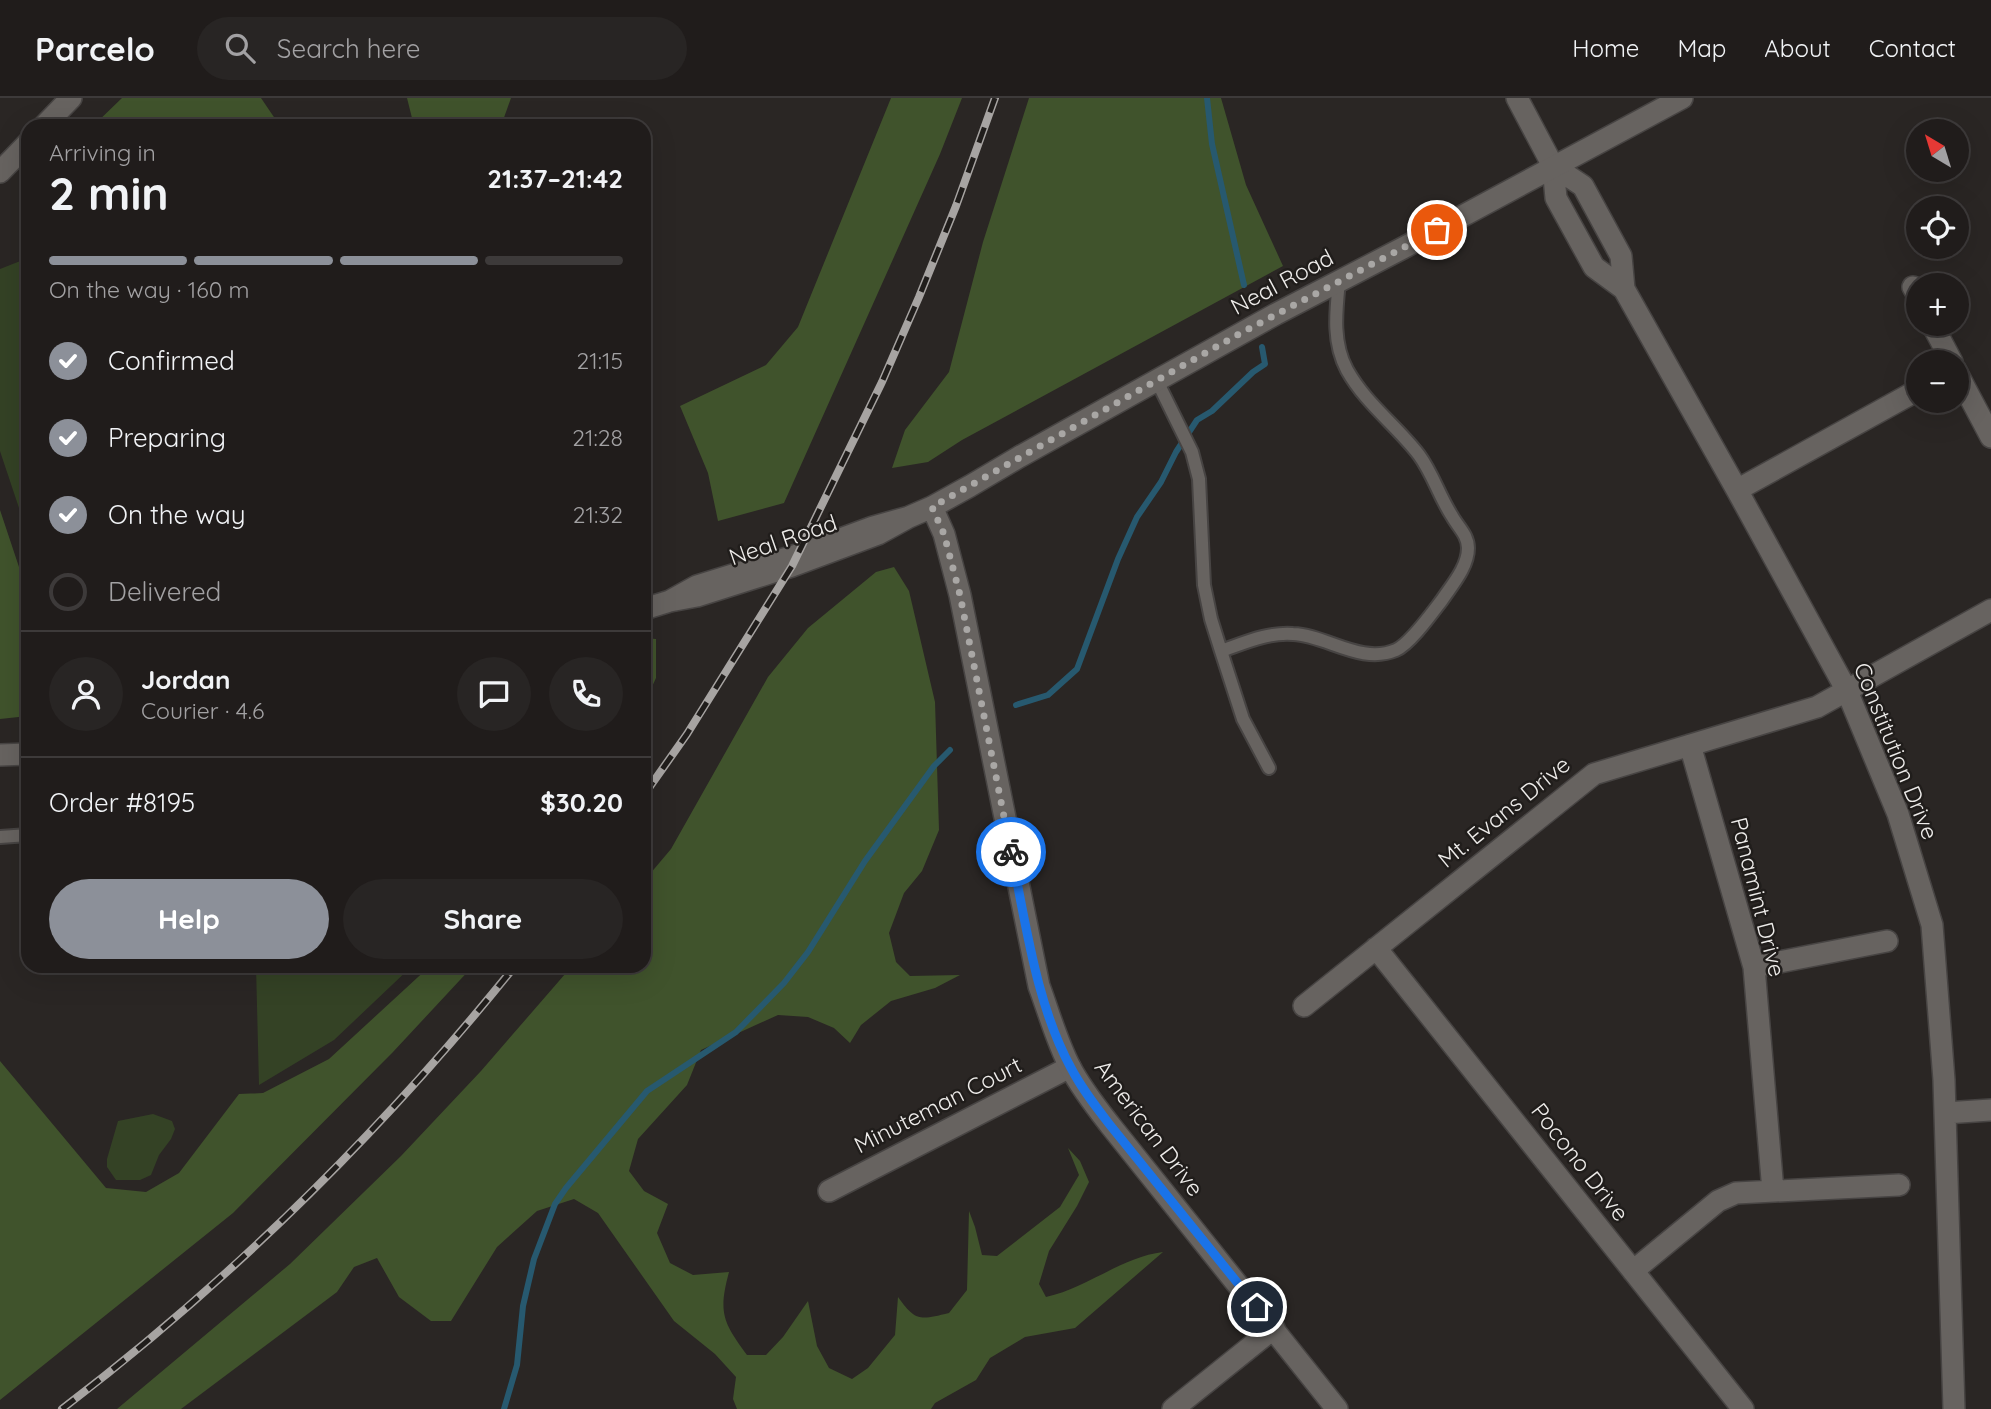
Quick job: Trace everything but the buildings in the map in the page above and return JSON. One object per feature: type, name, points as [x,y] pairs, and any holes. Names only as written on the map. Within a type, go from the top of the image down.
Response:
[{"type":"street","points":[[51,119],[71,98]]},
{"type":"street","points":[[1517,98],[1553,166]]},
{"type":"street","name":"Neal Road","points":[[651,607],[697,596],[815,558],[878,534],[932,507],[1239,334],[1682,98]]},
{"type":"street","points":[[0,172],[21,150]]},
{"type":"street","name":"Constitution Drive","points":[[1553,166],[1556,198],[1594,267],[1624,289]]},
{"type":"street","name":"Constitution Drive","points":[[1553,166],[1583,186],[1621,256],[1624,289],[1847,691],[1898,814],[1932,925],[1945,1113],[1954,1409]]},
{"type":"street","points":[[1969,396],[1991,437]]},
{"type":"street","points":[[1737,490],[1906,397]]},
{"type":"street","name":"American Drive","points":[[932,507],[944,534],[960,595],[1040,986],[1070,1067],[1110,1125],[1338,1409]]},
{"type":"street","name":"Mt. Evans Drive","points":[[1304,1006],[1594,774],[1817,707],[1991,610]]},
{"type":"street","name":"Panamint Drive","points":[[1690,745],[1754,967],[1773,1191]]},
{"type":"street","points":[[0,755],[21,754]]},
{"type":"street","points":[[1754,967],[1887,941]]},
{"type":"street","name":"Pocono Drive","points":[[1376,948],[1743,1409]]},
{"type":"street","name":"Minuteman Court","points":[[829,1191],[1070,1067]]},
{"type":"street","points":[[1945,1113],[1991,1110]]},
{"type":"street","points":[[1633,1271],[1718,1201],[1737,1193],[1899,1185]]},
{"type":"street","points":[[1173,1409],[1274,1328]]},
{"type":"lane","points":[[1221,651],[1275,634],[1296,634],[1352,651],[1379,655],[1398,650],[1428,620],[1465,564],[1468,548],[1465,535],[1451,516],[1422,458],[1364,395],[1346,368],[1337,344],[1339,281]]},
{"type":"lane","points":[[1157,381],[1192,452],[1199,479],[1204,584],[1211,619],[1243,719],[1269,768]]},
{"type":"lane","points":[[0,837],[21,836]]},
{"type":"green space","points":[[122,98],[261,98],[275,119],[100,119]]},
{"type":"green space","points":[[407,98],[511,98],[504,119],[412,119]]},
{"type":"green space","points":[[891,98],[962,98],[940,154],[784,503],[718,521],[708,473],[680,406],[766,365],[798,327]]},
{"type":"green space","points":[[1029,98],[1221,98],[1246,185],[1283,266],[962,440],[928,462],[892,468],[905,430],[949,372],[983,242]]},
{"type":"green space","points":[[21,261],[21,514],[0,451],[0,269]]},
{"type":"green space","points":[[0,510],[21,573],[21,717],[0,719]]},
{"type":"green space","points":[[894,567],[909,591],[935,702],[939,830],[922,871],[904,893],[889,933],[896,962],[910,976],[960,975],[935,988],[891,1001],[861,1025],[850,1043],[834,1028],[808,1017],[778,1015],[701,1050],[687,1085],[638,1139],[629,1171],[644,1191],[668,1204],[657,1233],[670,1263],[693,1275],[729,1272],[724,1298],[725,1316],[747,1355],[766,1355],[783,1337],[808,1301],[817,1346],[829,1368],[852,1379],[868,1368],[895,1335],[898,1297],[914,1315],[925,1318],[949,1313],[967,1290],[969,1211],[982,1255],[997,1256],[1060,1207],[1079,1175],[1068,1148],[1080,1161],[1089,1182],[1049,1251],[1039,1284],[1046,1297],[1076,1287],[1133,1260],[1163,1252],[1075,1328],[1025,1337],[990,1358],[976,1380],[935,1403],[931,1409],[737,1409],[733,1399],[736,1377],[715,1354],[674,1321],[598,1213],[574,1199],[537,1211],[497,1247],[451,1321],[431,1321],[399,1297],[377,1258],[354,1267],[337,1292],[181,1409],[117,1409],[290,1264],[401,1156],[481,1071],[566,973],[651,973],[651,873],[671,849],[768,677],[808,628],[876,572]]},
{"type":"green space","points":[[651,639],[656,639],[656,678],[651,689]]},
{"type":"green space","points":[[256,973],[405,973],[334,1040],[259,1085]]},
{"type":"green space","points":[[422,973],[466,973],[393,1052],[233,1213],[0,1400],[0,1061],[106,1188],[146,1192],[179,1173],[239,1094],[263,1093],[329,1059]]},
{"type":"green space","points":[[153,1114],[172,1121],[175,1129],[159,1155],[151,1175],[140,1180],[116,1180],[107,1167],[107,1159],[118,1121]]},
{"type":"waterway","points":[[1207,98],[1212,144],[1244,285]]},
{"type":"waterway","points":[[1016,705],[1048,695],[1077,669],[1118,559],[1137,517],[1197,420],[1212,411],[1265,364],[1262,347]]},
{"type":"waterway","points":[[504,1409],[517,1365],[523,1306],[534,1259],[555,1204],[647,1091],[736,1032],[784,983],[808,952],[865,861],[934,766],[950,750]]},
{"type":"railway","points":[[651,785],[687,734],[792,566],[882,382],[919,297],[995,98]]},
{"type":"railway","points":[[62,1409],[185,1309],[302,1201],[412,1086],[509,973]]},
{"type":"way so far","points":[[1011,852],[960,595],[944,534],[932,507],[1239,334],[1437,230]]},
{"type":"route","points":[[1011,852],[1040,986],[1070,1067],[1110,1125],[1257,1307]]}]
